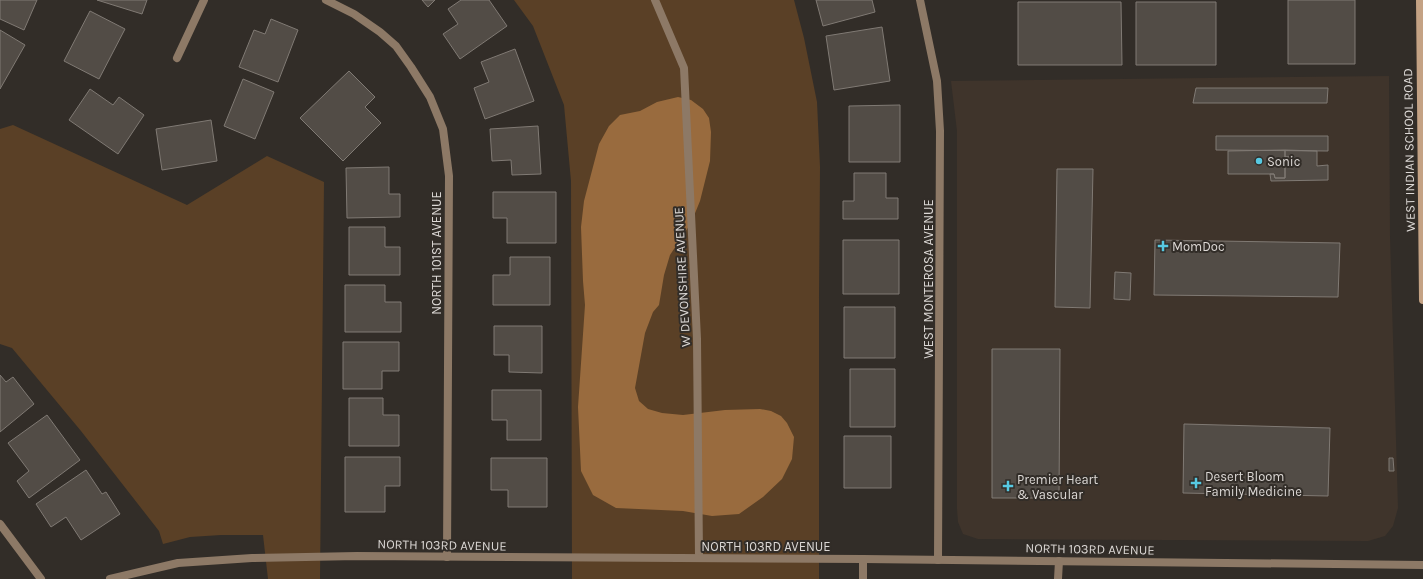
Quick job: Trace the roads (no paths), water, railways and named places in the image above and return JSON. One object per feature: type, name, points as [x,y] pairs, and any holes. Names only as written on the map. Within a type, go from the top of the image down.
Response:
[{"type":"main road","name":"WEST INDIAN SCHOOL ROAD","points":[[1420,0],[1423,300]]},
{"type":"street","points":[[177,58],[204,0]]},
{"type":"street","name":"NORTH 101ST AVENUE","points":[[326,0],[354,14],[380,32],[396,46],[430,98],[443,129],[449,176],[447,557]]},
{"type":"street","name":"W DEVONSHIRE AVENUE","points":[[655,0],[684,68],[697,339],[699,558]]},
{"type":"street","name":"WEST MONTEROSA AVENUE","points":[[920,0],[937,81],[940,131],[938,560]]},
{"type":"street","points":[[0,524],[41,579]]},
{"type":"street","name":"NORTH 103RD AVENUE","points":[[110,579],[178,563],[225,559],[358,556],[863,559],[1423,565]]},
{"type":"street","points":[[863,559],[863,579]]},
{"type":"street","points":[[1058,561],[1058,579]]},
{"type":"place","name":"Sonic","points":[[1259,161]]},
{"type":"place","name":"MomDoc","points":[[1163,246]]},
{"type":"place","name":"Desert Bloom Family Medicine","points":[[1196,483]]},
{"type":"place","name":"Premier Heart & Vascular","points":[[1008,486]]}]
